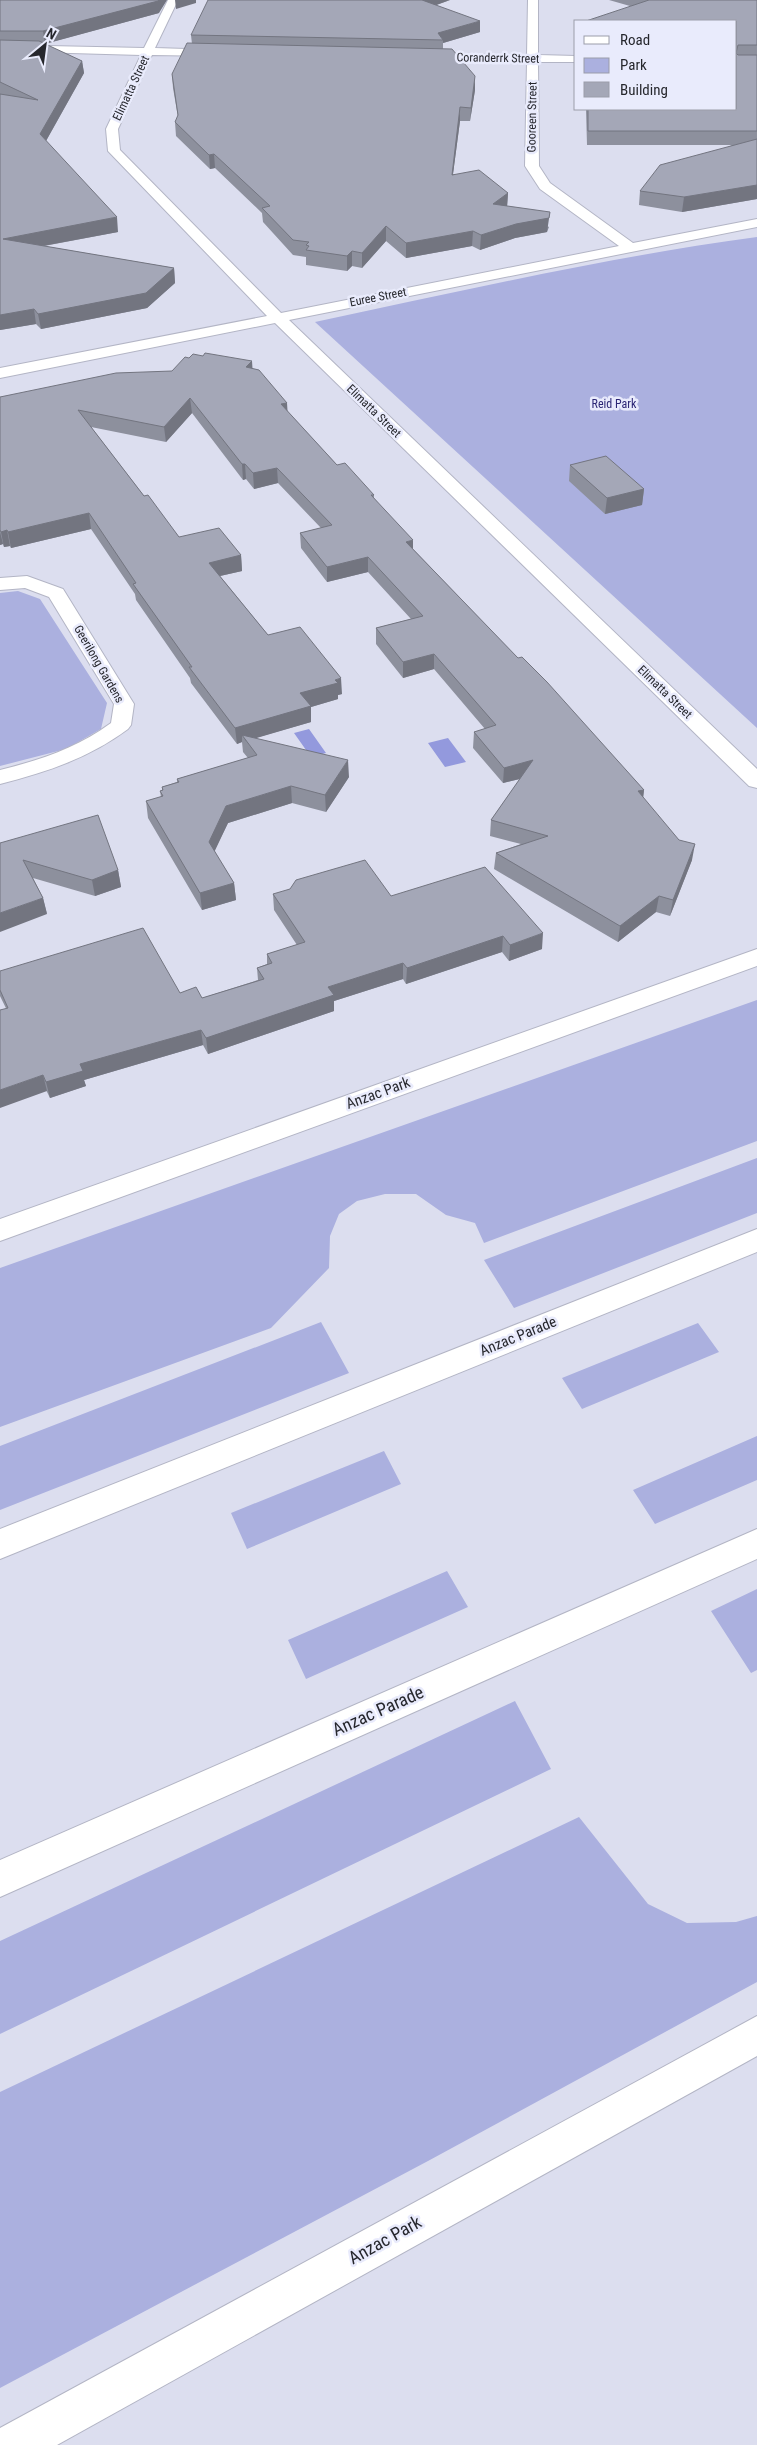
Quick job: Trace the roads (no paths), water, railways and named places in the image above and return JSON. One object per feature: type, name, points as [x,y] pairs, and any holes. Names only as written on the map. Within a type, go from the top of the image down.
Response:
[{"type":"street","name":"Elimatta Street","points":[[173,0],[147,51],[112,129],[114,151],[278,318],[757,781]]},
{"type":"street","name":"Gooreen Street","points":[[533,0],[531,154],[535,174],[545,186],[629,247]]},
{"type":"street","points":[[0,48],[233,53]]},
{"type":"street","name":"Coranderrk Street","points":[[409,56],[574,59]]},
{"type":"street","name":"Euree Street","points":[[0,373],[757,223]]},
{"type":"street","name":"Geerilong Gardens","points":[[0,584],[26,582],[56,593],[124,704],[121,725],[99,742],[63,760],[0,777]]},
{"type":"street","name":"Anzac Park","points":[[0,1230],[757,956]]},
{"type":"street","name":"Anzac Parade","points":[[0,1544],[757,1240]]},
{"type":"street","name":"Anzac Parade","points":[[0,1879],[757,1544]]},
{"type":"street","name":"Anzac Park","points":[[13,2445],[757,2035]]},
{"type":"park label","name":"Reid Park","points":[[614,404]]}]
